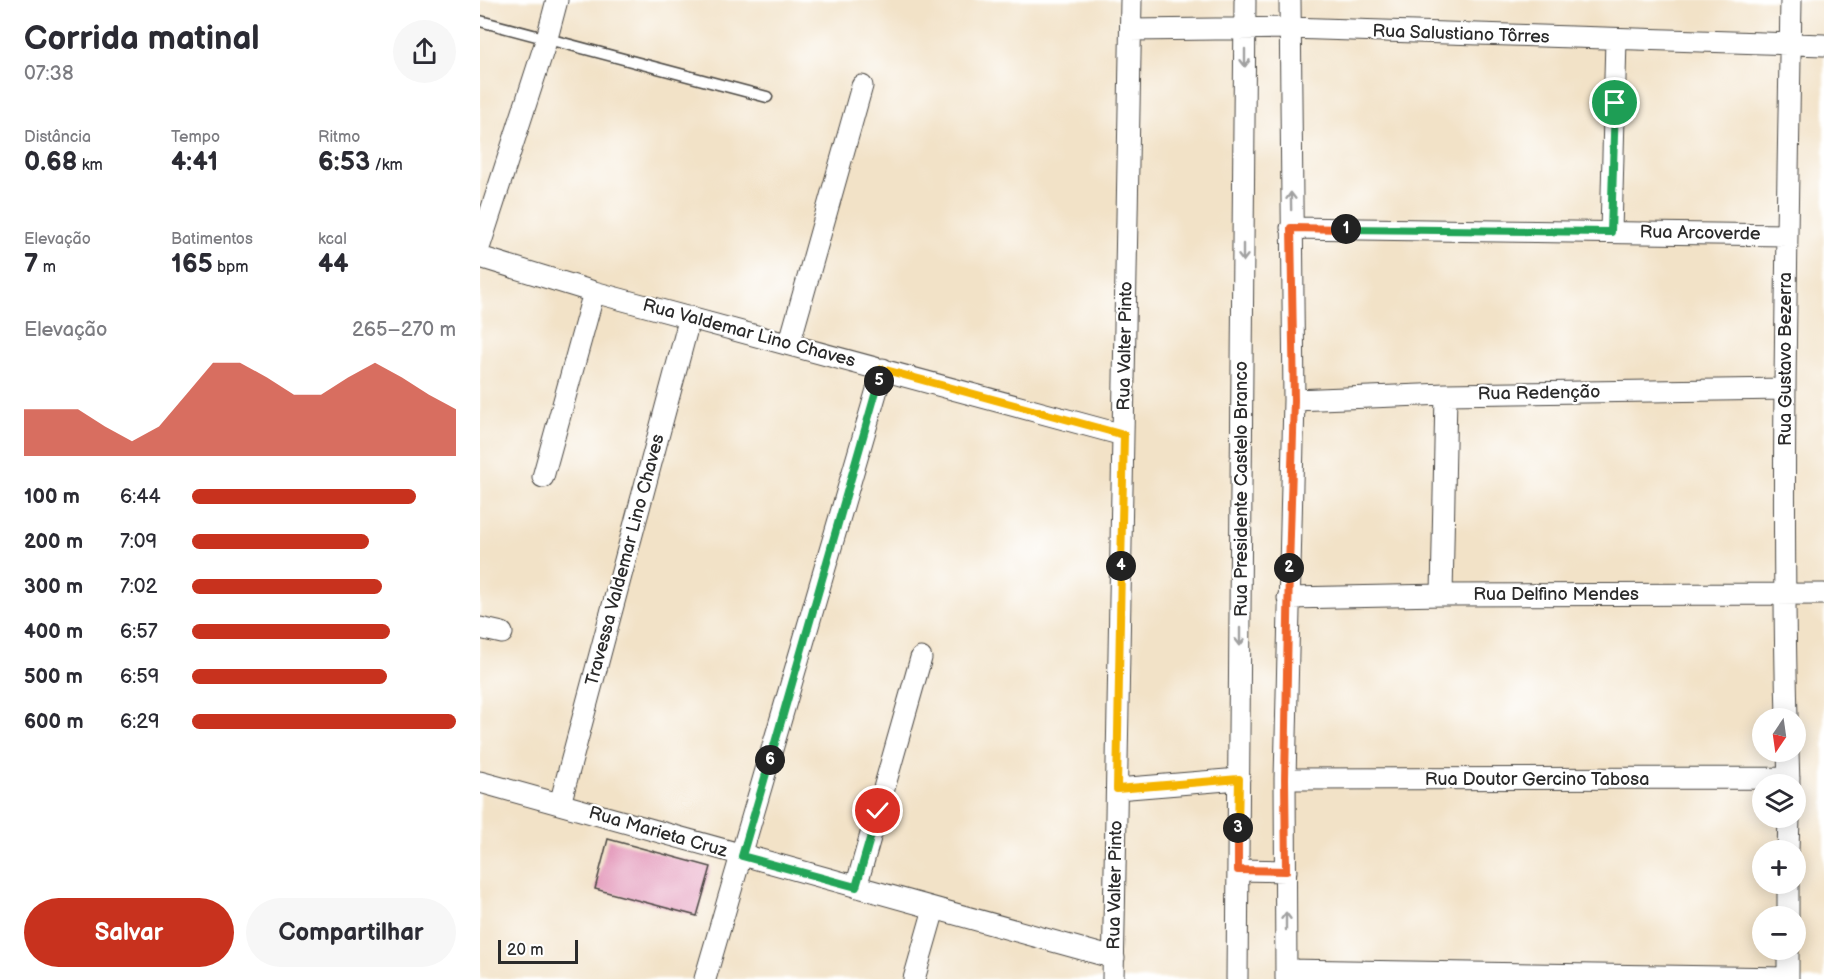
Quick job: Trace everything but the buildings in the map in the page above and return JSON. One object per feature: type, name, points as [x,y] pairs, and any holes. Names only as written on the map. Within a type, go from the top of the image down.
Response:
[{"type":"street","points":[[480,245],[547,38],[557,0]]},
{"type":"street","name":"Rua Valter Pinto","points":[[1113,979],[1131,0]]},
{"type":"street","name":"Rua Presidente Castelo Branco","points":[[1237,979],[1245,0]]},
{"type":"street","points":[[1290,0],[1294,400],[1285,779],[1286,974],[1788,979],[1788,960]]},
{"type":"street","name":"Rua Gustavo Bezerra","points":[[1787,708],[1784,594],[1785,389],[1791,0]]},
{"type":"street","name":"Rua Salustiano Tôrres","points":[[1131,30],[1289,28],[1824,45]]},
{"type":"street","points":[[1611,232],[1616,39]]},
{"type":"street","points":[[789,345],[862,86]]},
{"type":"street","name":"Rua Arcoverde","points":[[1291,228],[1786,235]]},
{"type":"street","name":"Rua Valdemar Lino Chaves","points":[[480,257],[594,292],[1124,435]]},
{"type":"street","points":[[543,477],[594,292]]},
{"type":"street","name":"Travessa Valdemar Lino Chaves","points":[[560,804],[690,317]]},
{"type":"street","points":[[705,979],[882,369]]},
{"type":"street","name":"Rua Redenção","points":[[1294,400],[1446,394],[1785,389]]},
{"type":"street","points":[[1442,594],[1446,394]]},
{"type":"street","name":"Rua Delfino Mendes","points":[[1288,598],[1442,594],[1824,594]]},
{"type":"street","points":[[480,628],[502,633]]},
{"type":"street","points":[[856,887],[921,658]]},
{"type":"street","points":[[1117,789],[1239,779]]},
{"type":"street","name":"Rua Doutor Gercino Tabosa","points":[[1285,779],[1752,782]]},
{"type":"street","name":"Rua Marieta Cruz","points":[[480,782],[1114,957]]},
{"type":"street","points":[[1238,870],[1286,871]]},
{"type":"street","points":[[914,979],[934,909]]},
{"type":"lane","points":[[480,21],[767,97]]},
{"type":"route","points":[[878,811],[856,887],[742,856],[882,369],[1124,435],[1117,789],[1239,779],[1238,870],[1286,871],[1288,598],[1294,400],[1291,228],[1611,232],[1615,103]]}]
